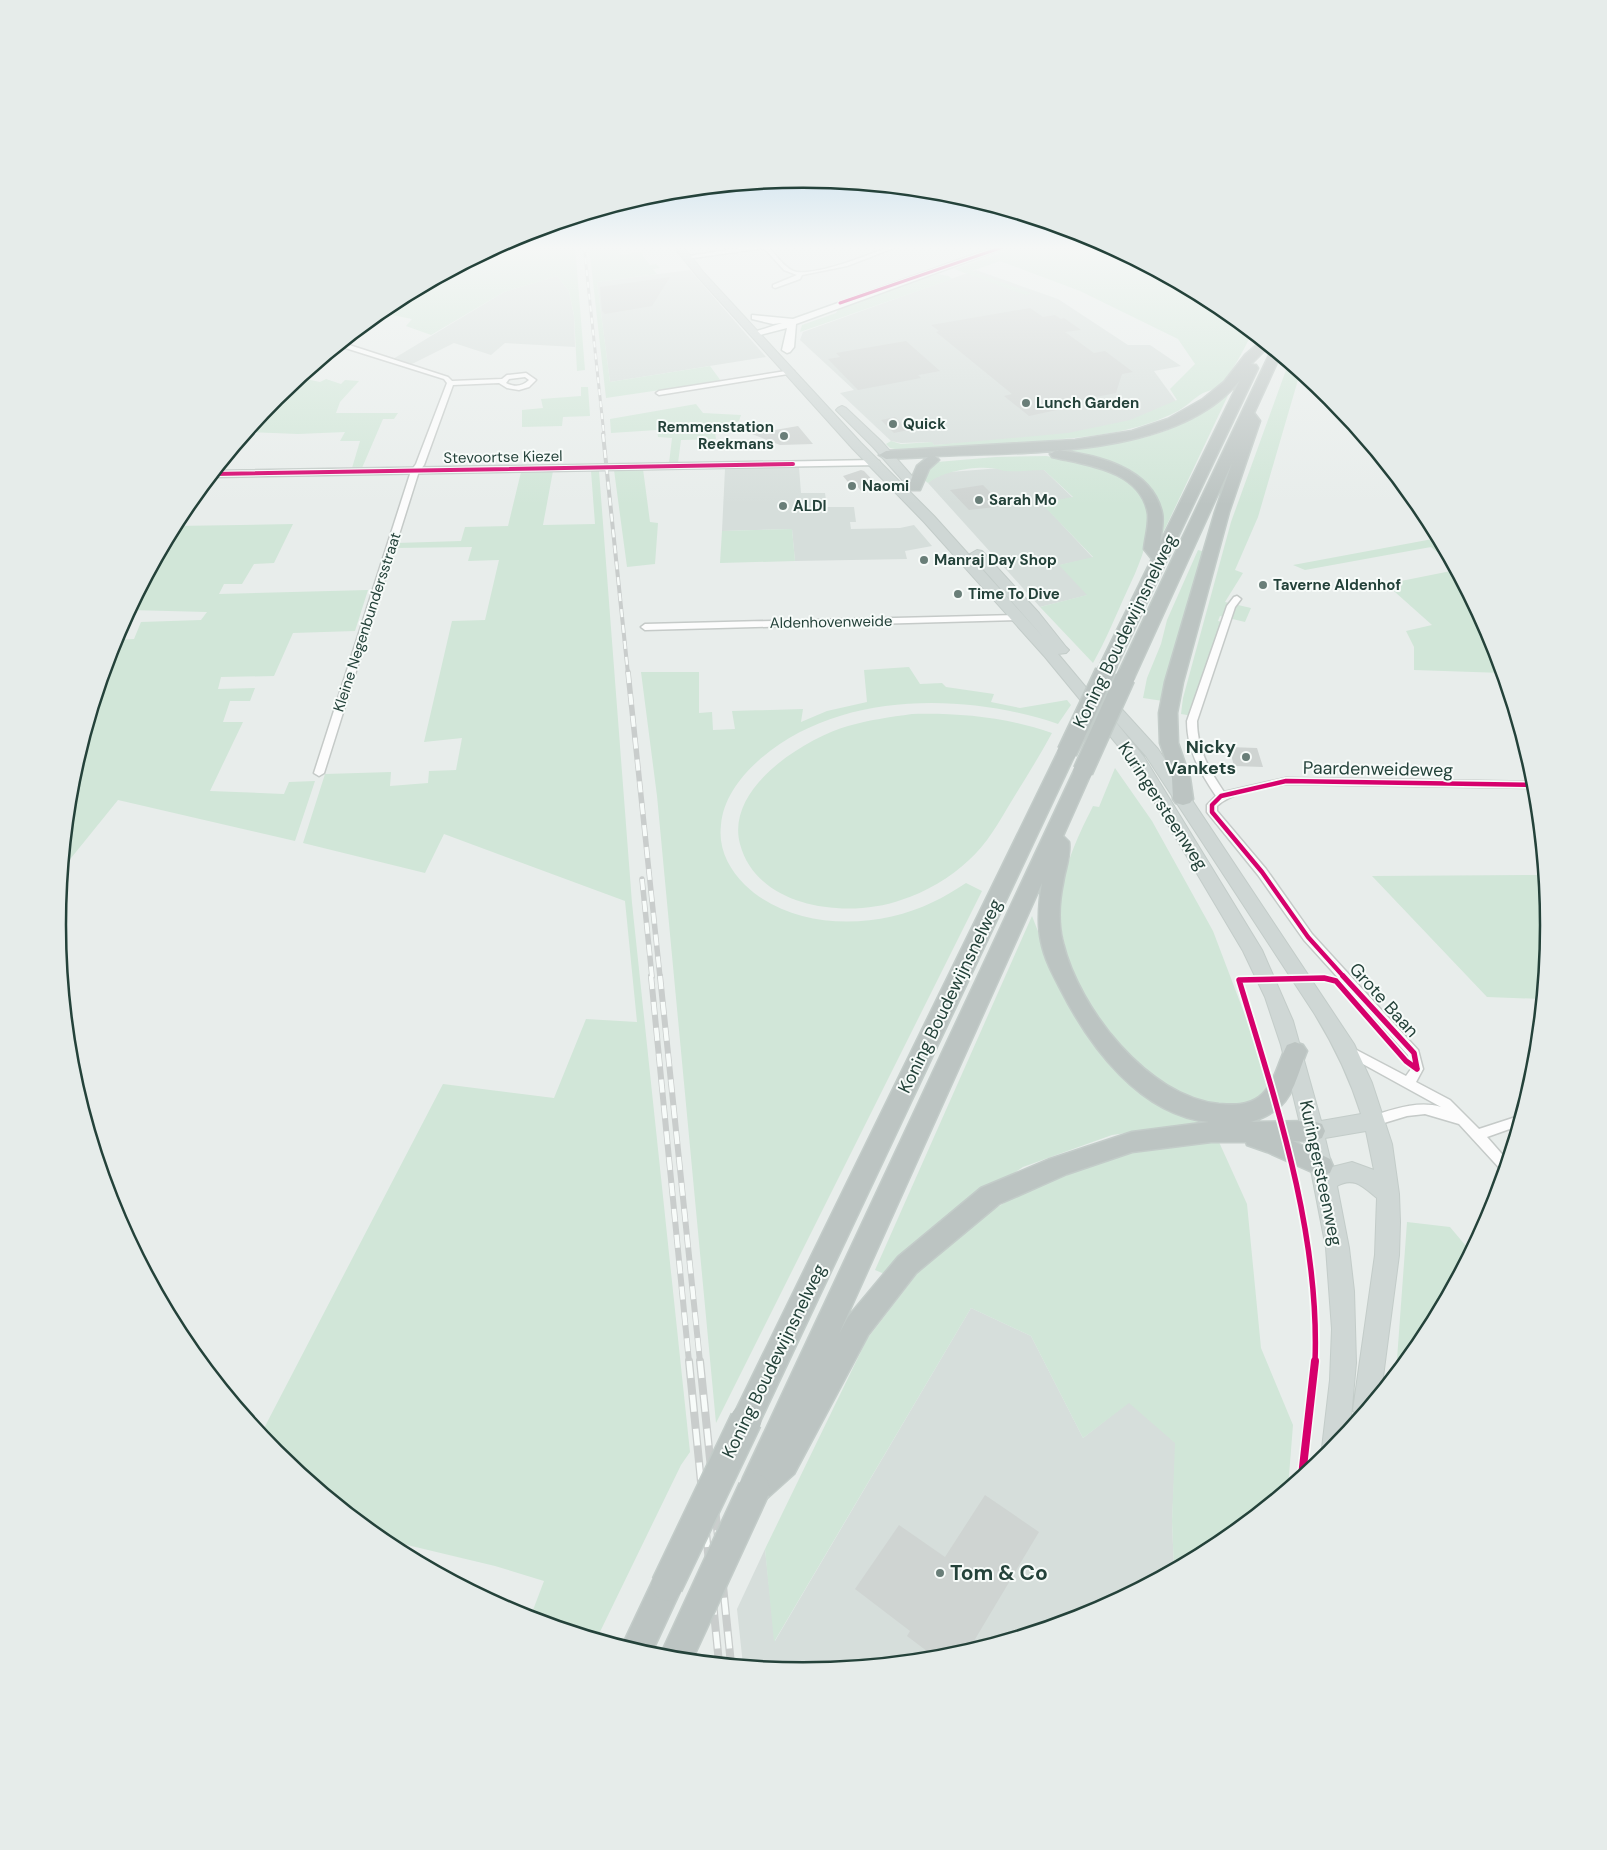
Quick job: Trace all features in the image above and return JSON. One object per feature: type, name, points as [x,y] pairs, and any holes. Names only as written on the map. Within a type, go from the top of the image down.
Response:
[{"type":"highway","points":[[880,459],[1077,444],[1135,436],[1177,420],[1211,400],[1233,379],[1251,354],[1263,349]]},
{"type":"highway","name":"Koning Boudewijnsnelweg","points":[[639,1643],[1160,558],[1266,351]]},
{"type":"highway","name":"Koning Boudewijnsnelweg","points":[[679,1651],[1248,414],[1267,352]]},
{"type":"highway","points":[[1183,799],[1181,778],[1169,743],[1168,713],[1174,682],[1222,512],[1253,421],[1248,414]]},
{"type":"highway","points":[[880,459],[932,460],[1046,453],[1085,458],[1124,473],[1148,495],[1156,516],[1152,549],[1160,558]]},
{"type":"highway","points":[[915,486],[920,480],[920,470],[924,464],[932,460]]},
{"type":"highway","points":[[1056,832],[1061,850],[1049,904],[1053,948],[1068,986],[1081,1011],[1098,1036],[1123,1063],[1167,1098],[1194,1110],[1223,1115],[1244,1114],[1265,1107],[1278,1093],[1295,1051]]},
{"type":"highway","points":[[754,1489],[784,1464],[858,1326],[876,1303],[907,1265],[990,1196],[1058,1166],[1132,1142],[1211,1132],[1313,1131]]},
{"type":"highway","points":[[1241,1132],[1275,1144],[1323,1173]]},
{"type":"main road","points":[[756,333],[760,332]]},
{"type":"main road","name":"Kuringersteenweg","points":[[770,332],[880,459],[915,486],[1034,616],[1076,670],[1152,753],[1316,1000],[1347,1050],[1362,1083],[1381,1144],[1388,1194],[1387,1255],[1367,1399]]},
{"type":"main road","points":[[791,332],[789,347],[795,362]]},
{"type":"main road","name":"Kuringersteenweg","points":[[756,333],[795,362]]},
{"type":"main road","name":"Kuringersteenweg","points":[[834,402],[929,519],[1136,757],[1268,978],[1295,1051],[1323,1173],[1339,1260],[1344,1313],[1342,1380],[1336,1435]]},
{"type":"main road","name":"Stevoortse Kiezel","points":[[221,474],[793,464],[880,459]]},
{"type":"main road","points":[[1313,1131],[1374,1121]]},
{"type":"main road","points":[[1323,1173],[1356,1171],[1367,1176],[1388,1194]]},
{"type":"street","points":[[348,346],[446,378],[450,383],[502,381]]},
{"type":"street","points":[[659,392],[795,362]]},
{"type":"street","name":"Kleine Negenbundersstraat","points":[[319,773],[415,471],[420,465],[450,383]]},
{"type":"street","points":[[1221,796],[1206,774],[1193,740],[1192,721],[1231,606],[1237,599]]},
{"type":"street","name":"Aldenhovenweide","points":[[645,627],[1017,618]]},
{"type":"street","name":"Paardenweideweg","points":[[1221,796],[1286,781],[1528,785]]},
{"type":"street","name":"Grote Baan","points":[[1221,796],[1212,804],[1212,812],[1262,872],[1308,937],[1414,1054],[1417,1069],[1408,1083]]},
{"type":"street","points":[[1347,1050],[1446,1104],[1460,1116],[1502,1163]]},
{"type":"street","points":[[1374,1121],[1420,1108],[1434,1109],[1464,1122]]},
{"type":"street","points":[[1477,1135],[1514,1122]]},
{"type":"shaded area","points":[[437,332],[575,332],[575,347],[505,343],[491,355],[454,343],[410,365],[393,359]]},
{"type":"shaded area","points":[[604,332],[744,332],[766,357],[610,382]]},
{"type":"shaded area","points":[[803,332],[1109,332],[1128,345],[1150,345],[1181,366],[1154,371],[1178,404],[1133,422],[1070,436],[934,445],[931,442],[901,443],[891,441],[840,393],[854,390],[800,340]]},
{"type":"shaded area","points":[[799,467],[801,493],[825,493],[827,507],[854,507],[856,522],[850,522],[851,529],[900,528],[914,525],[932,546],[905,551],[907,559],[795,561],[792,529],[722,531],[725,469]]},
{"type":"shaded area","points":[[1001,468],[1001,470],[1044,470],[1073,498],[1042,503],[1093,558],[1060,565],[1088,595],[1040,607],[928,483],[936,476],[950,472]]},
{"type":"shaded area","points":[[971,1308],[1031,1336],[1083,1438],[1129,1402],[1176,1443],[1172,1521],[1174,1562],[1130,1586],[1086,1606],[1040,1623],[994,1637],[947,1648],[900,1656],[852,1661],[804,1662],[742,1660],[737,1609],[765,1549],[775,1641]]},
{"type":"green space","points":[[424,332],[436,332],[431,335]]},
{"type":"green space","points":[[575,332],[582,332],[585,370],[577,371]]},
{"type":"green space","points":[[599,332],[604,332],[610,382],[710,366],[721,381],[606,398]]},
{"type":"green space","points":[[1164,332],[1241,332],[1249,338],[1232,369],[1217,387],[1203,393],[1178,411],[1148,424],[1101,435],[1052,440],[1053,443],[905,451],[890,448],[886,444],[891,441],[901,444],[932,442],[934,445],[1068,433],[1130,420],[1177,400],[1170,389],[1195,364],[1178,339]]},
{"type":"green space","points":[[1286,370],[1290,371],[1298,379],[1258,517],[1235,570],[1243,573],[1225,602],[1251,608],[1245,622],[1220,616],[1218,621],[1229,623],[1199,717],[1181,714],[1183,698],[1231,522]]},
{"type":"green space","points":[[308,379],[320,382],[326,379],[341,384],[345,380],[359,381],[340,402],[336,413],[398,413],[394,419],[383,419],[362,468],[352,468],[360,441],[340,441],[345,432],[298,434],[255,432]]},
{"type":"green space","points":[[581,387],[588,387],[590,416],[563,417],[562,426],[522,427],[522,410],[543,408],[541,399],[581,396]]},
{"type":"green space","points":[[1231,389],[1163,533],[1160,509],[1133,476],[1058,452],[1060,449],[1137,439],[1167,430],[1186,422],[1204,411]]},
{"type":"green space","points":[[696,404],[703,413],[741,415],[739,421],[715,432],[716,439],[681,440],[678,463],[669,463],[672,438],[658,437],[657,430],[611,433],[610,419]]},
{"type":"green space","points":[[1046,456],[1073,460],[1103,468],[1116,474],[1128,481],[1138,491],[1149,514],[1149,527],[1139,564],[1093,663],[1040,607],[1087,595],[1059,565],[1093,557],[1041,503],[1073,497],[1044,470],[1004,471],[993,468],[974,468],[953,472],[935,478],[928,483],[924,480],[925,470],[937,462],[996,457]]},
{"type":"green space","points":[[643,469],[650,522],[658,523],[655,564],[627,567],[614,470]]},
{"type":"green space","points":[[553,471],[543,525],[595,524],[591,471],[599,471],[632,903],[690,1452],[681,1465],[599,1633],[533,1610],[544,1581],[495,1566],[404,1544],[394,1538],[317,1479],[264,1427],[443,1084],[554,1098],[586,1019],[637,1022],[625,901],[444,834],[425,873],[303,843],[325,774],[391,772],[390,786],[428,783],[429,771],[456,770],[462,738],[424,742],[452,621],[485,620],[499,560],[468,561],[472,547],[394,548],[396,543],[461,541],[465,527],[508,526],[521,472]]},
{"type":"green space","points":[[293,524],[274,563],[254,564],[242,584],[224,584],[219,594],[368,590],[355,631],[293,633],[274,676],[221,677],[218,689],[255,688],[250,701],[230,701],[223,722],[243,722],[210,791],[284,794],[289,782],[315,781],[295,841],[118,800],[70,860],[80,781],[91,734],[105,688],[124,640],[134,639],[141,622],[201,620],[207,612],[137,610],[165,556],[183,526]]},
{"type":"green space","points":[[792,529],[795,561],[720,563],[722,531]]},
{"type":"green space","points":[[1432,539],[1442,556],[1431,547],[1305,570],[1293,565]]},
{"type":"green space","points":[[1198,550],[1206,552],[1163,701],[1143,698],[1147,678],[1161,644],[1167,620]]},
{"type":"green space","points":[[1450,571],[1485,643],[1496,673],[1414,670],[1414,647],[1406,631],[1432,625],[1386,584]]},
{"type":"green space","points":[[909,667],[920,684],[942,683],[946,687],[994,694],[991,702],[1020,708],[1067,700],[1071,705],[1058,724],[982,706],[942,703],[902,704],[862,710],[825,721],[789,738],[751,768],[738,782],[729,798],[722,816],[721,825],[721,842],[726,858],[734,872],[745,885],[765,900],[787,911],[811,918],[861,921],[886,918],[911,911],[937,900],[966,883],[982,891],[716,1423],[657,796],[641,672],[699,672],[699,713],[712,712],[713,730],[735,729],[732,711],[803,709],[801,722],[827,711],[867,702],[864,670]]},
{"type":"green space","points":[[912,714],[948,714],[983,717],[1017,723],[1052,733],[987,840],[954,873],[928,889],[910,897],[880,906],[831,908],[807,904],[784,895],[765,883],[750,866],[740,844],[739,823],[744,804],[756,785],[772,769],[810,742],[848,726]]},
{"type":"green space","points":[[1115,768],[1152,821],[1213,931],[1251,1031],[1269,1094],[1251,1104],[1230,1106],[1200,1101],[1171,1087],[1144,1068],[1118,1043],[1097,1014],[1079,984],[1067,954],[1061,924],[1060,908],[1064,877],[1079,834],[1093,806],[1099,807]]},
{"type":"green space","points":[[1539,875],[1541,925],[1536,999],[1487,997],[1372,876]]},
{"type":"green space","points":[[1032,916],[1059,985],[1096,1045],[1212,1121],[1112,1135],[1023,1167],[953,1214],[887,1275],[875,1270]]},
{"type":"green space","points":[[1219,1142],[1247,1204],[1261,1348],[1293,1425],[1289,1480],[1213,1538],[1174,1562],[1172,1521],[1175,1443],[1129,1403],[1083,1438],[1031,1336],[971,1308],[774,1642],[765,1549],[867,1339],[923,1266],[973,1222],[1027,1189],[1118,1154],[1159,1144]]},
{"type":"green space","points":[[1407,1222],[1450,1227],[1467,1247],[1442,1294],[1417,1335],[1397,1362]]},
{"type":"building","points":[[936,332],[1065,332],[1094,353],[1105,351],[1133,372],[1122,374],[1116,393],[1051,406],[1057,410],[1029,416],[1004,396],[1012,394]]},
{"type":"building","points":[[906,341],[940,371],[918,375],[921,378],[858,390],[828,359],[840,357],[836,353]]},
{"type":"building","name":"Quick","points":[[895,417],[908,430],[894,433],[881,420]]},
{"type":"building","name":"Remmenstation Reekmans","points":[[798,426],[813,444],[780,445],[752,434]]},
{"type":"building","points":[[861,470],[880,488],[862,492],[857,486],[852,487],[843,476]]},
{"type":"building","name":"Sarah Mo","points":[[983,485],[1004,506],[969,510],[950,490]]},
{"type":"building","name":"Nicky Vankets","points":[[1229,747],[1257,748],[1263,767],[1234,766]]},
{"type":"building","name":"Tom & Co","points":[[985,1495],[1039,1532],[973,1642],[927,1651],[907,1636],[910,1631],[855,1589],[899,1525],[945,1557]]},
{"type":"railway","points":[[593,332],[604,435]]},
{"type":"railway","points":[[603,434],[628,674]]},
{"type":"railway","points":[[628,672],[660,977]]},
{"type":"railway","points":[[642,879],[652,977]]},
{"type":"railway","points":[[651,976],[689,1362]]},
{"type":"railway","points":[[660,976],[700,1362]]},
{"type":"railway","points":[[689,1361],[718,1657]]},
{"type":"railway","points":[[700,1361],[730,1658]]},
{"type":"cycle path","points":[[221,474],[793,464]]},
{"type":"cycle path","points":[[1417,1069],[1414,1053],[1308,937],[1262,872],[1212,812],[1212,805],[1221,796],[1286,781],[1528,785]]},
{"type":"cycle path","points":[[1303,1466],[1315,1364],[1316,1319],[1314,1282],[1305,1228],[1290,1162],[1239,980],[1324,978],[1336,981],[1406,1061],[1417,1069]]},
{"type":"place","name":"Lunch Garden","points":[[1026,403]]},
{"type":"place","name":"Quick","points":[[893,424]]},
{"type":"place","name":"Remmenstation Reekmans","points":[[784,436]]},
{"type":"place","name":"Naomi","points":[[852,486]]},
{"type":"place","name":"Sarah Mo","points":[[979,500]]},
{"type":"place","name":"ALDI","points":[[783,506]]},
{"type":"place","name":"Manraj Day Shop","points":[[924,560]]},
{"type":"place","name":"Taverne Aldenhof","points":[[1263,585]]},
{"type":"place","name":"Time To Dive","points":[[958,594]]},
{"type":"place","name":"Nicky Vankets","points":[[1246,757]]},
{"type":"place","name":"Tom & Co","points":[[940,1573]]}]
